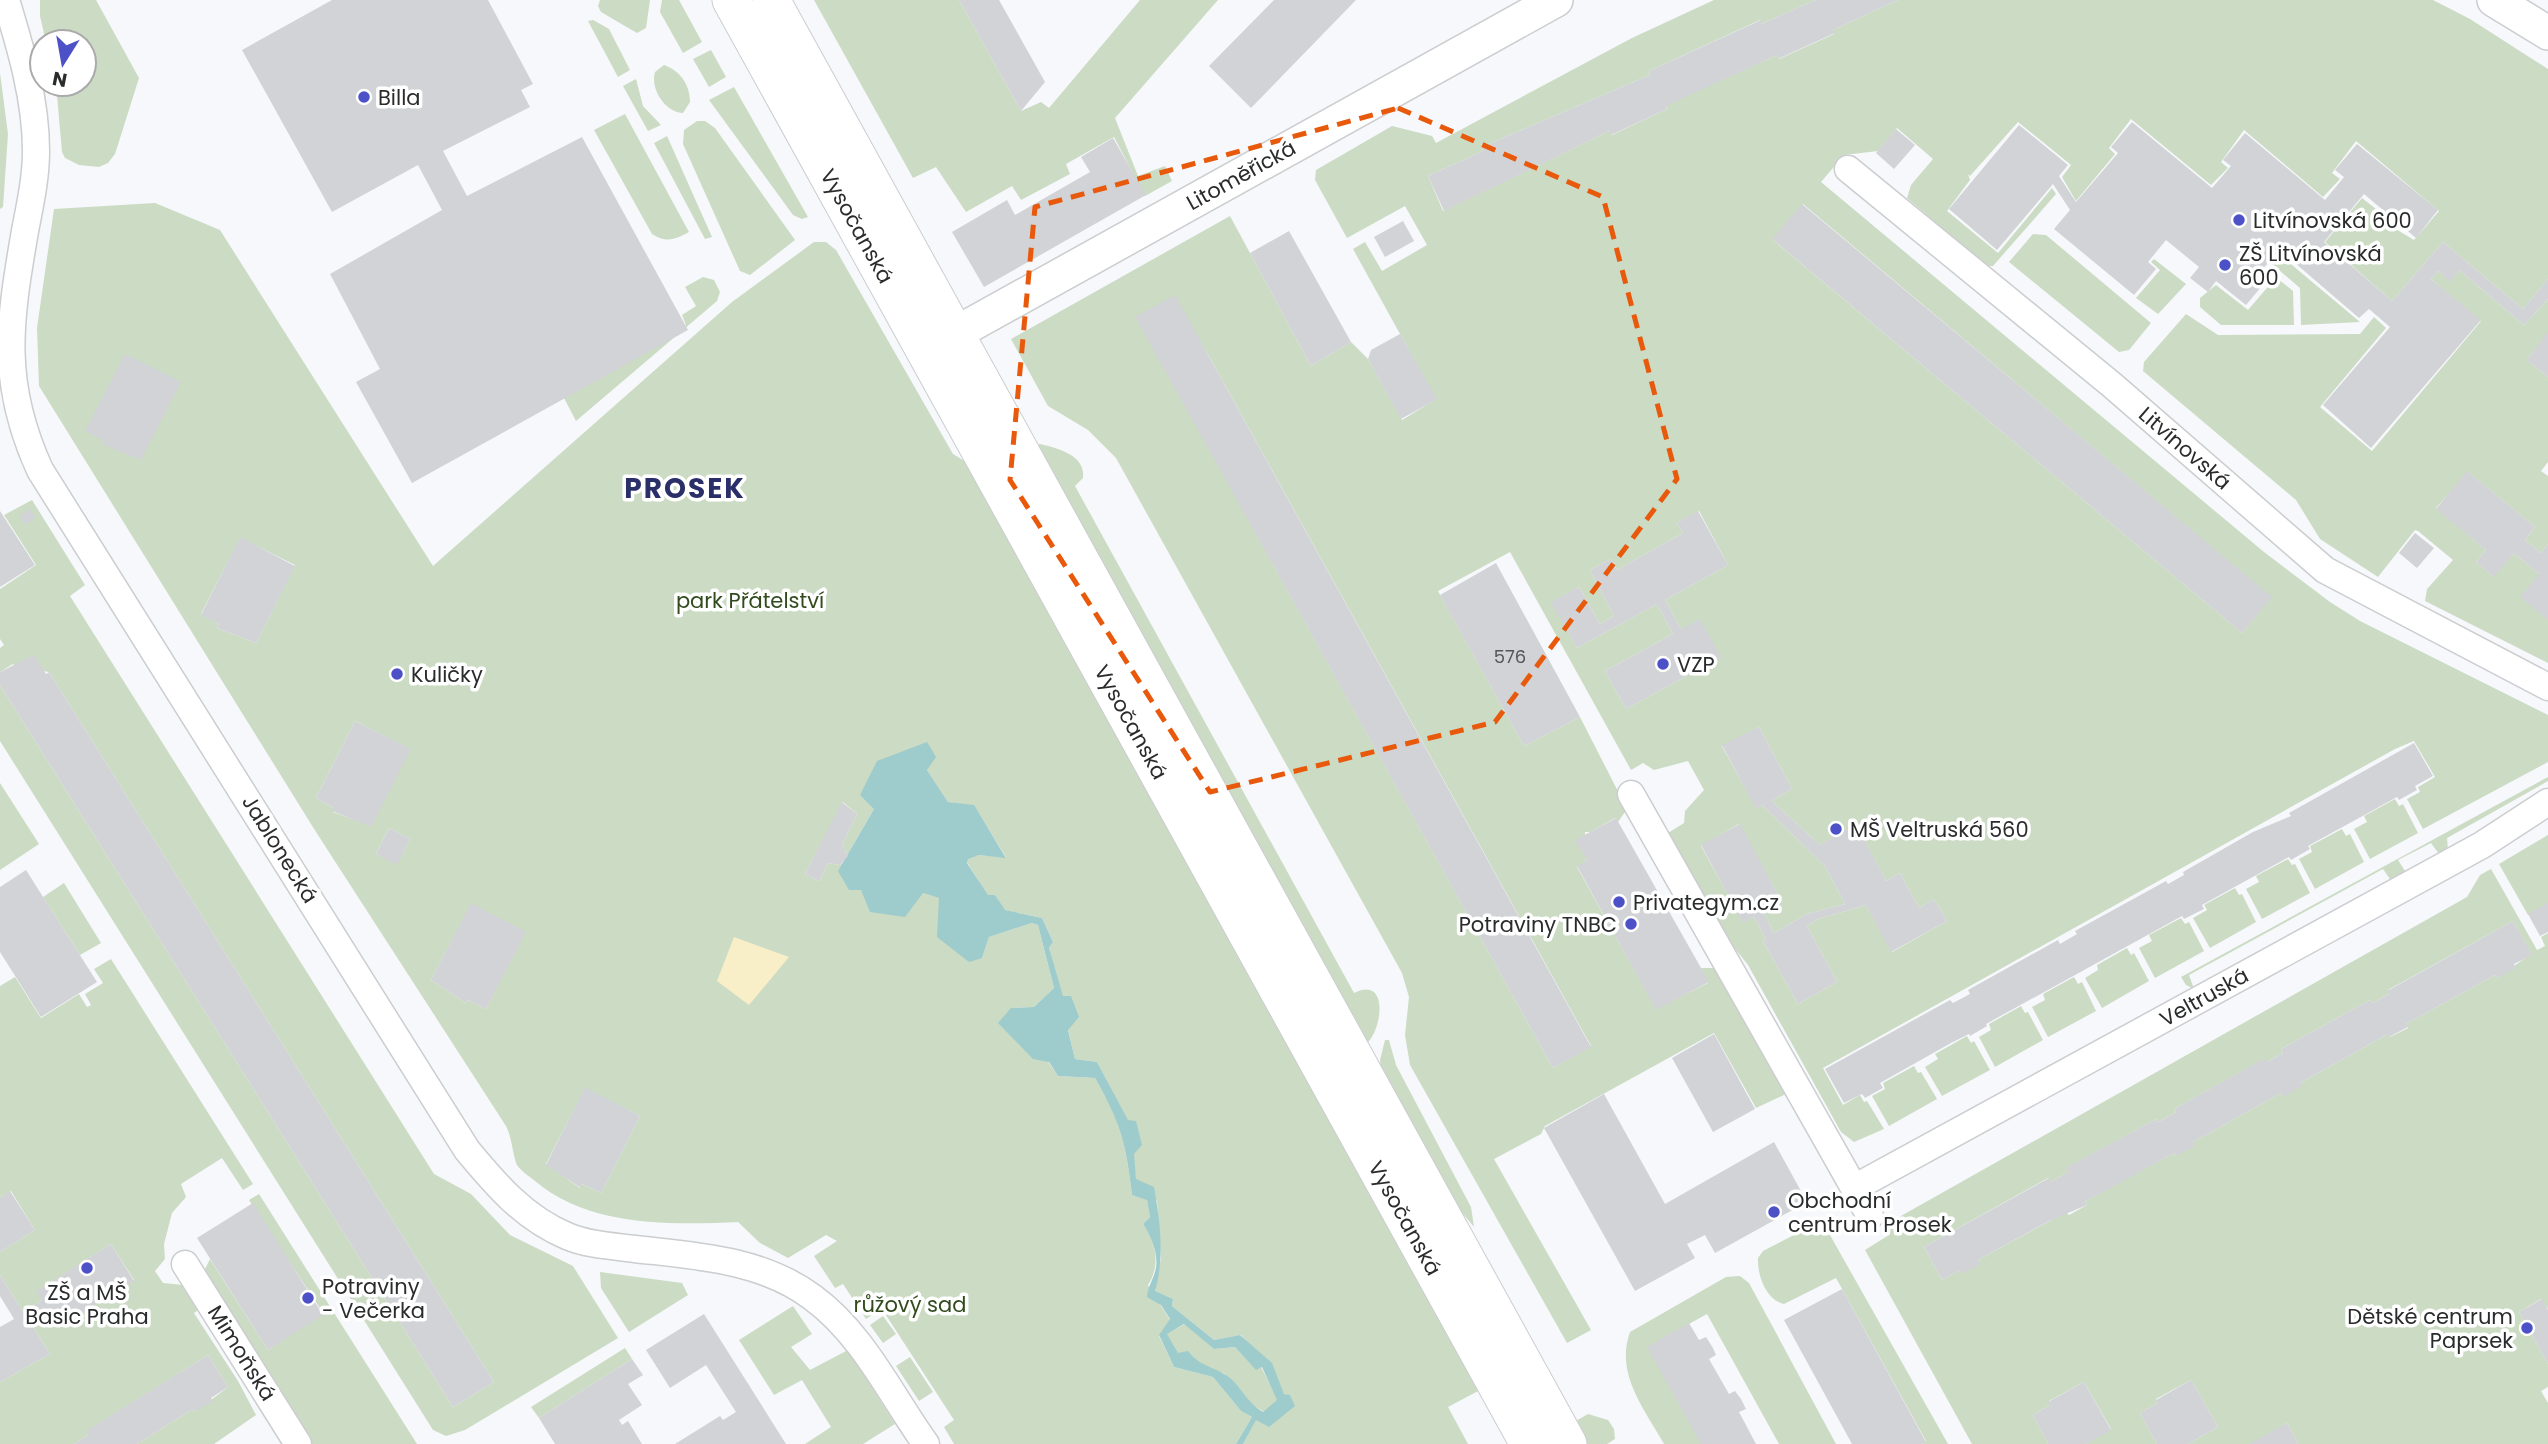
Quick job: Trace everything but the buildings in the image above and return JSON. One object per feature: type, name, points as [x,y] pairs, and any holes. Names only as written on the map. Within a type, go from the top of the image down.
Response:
[{"type":"main road","name":"Vysočanská","points":[[731,0],[940,342],[1568,1444]]},
{"type":"main road","name":"Vysočanská","points":[[771,0],[940,342],[1529,1444]]},
{"type":"street","name":"Jablonecká","points":[[5,0],[33,111],[36,153],[15,293],[10,350],[13,396],[24,436],[40,470],[467,1150],[525,1212],[566,1236],[590,1244],[721,1259],[777,1277],[811,1296],[853,1336],[926,1444]]},
{"type":"street","name":"Litoměřická","points":[[940,342],[1556,0]]},
{"type":"street","points":[[2494,0],[2548,33]]},
{"type":"street","name":"Litvínovská","points":[[1848,169],[2112,384],[2325,570],[2548,687]]},
{"type":"street","points":[[1631,794],[1871,1216]]},
{"type":"street","name":"Veltruská","points":[[1856,1186],[2469,852],[2548,802]]},
{"type":"street","name":"Mimoňská","points":[[185,1264],[298,1444]]},
{"type":"highlighted area","points":[[1398,108],[1603,197],[1677,479],[1495,722],[1210,792],[1010,480],[1035,207]]},
{"type":"green space","points":[[40,0],[96,0],[139,78],[115,154],[108,163],[99,167],[79,165],[65,158],[62,152],[57,98],[98,98],[98,28],[43,28]]},
{"type":"green space","points":[[600,0],[650,0],[646,28],[637,33],[601,12],[598,6]]},
{"type":"green space","points":[[662,0],[679,0],[702,42],[683,53],[660,12]]},
{"type":"green space","points":[[814,0],[959,0],[1021,111],[1041,102],[1049,108],[1140,0],[1218,0],[1115,118],[1138,176],[1165,166],[1172,181],[1145,196],[1114,137],[1066,164],[1070,174],[1021,200],[1012,186],[966,212],[936,167],[913,178]]},
{"type":"green space","points":[[1714,0],[1815,0],[1762,24],[1760,20],[1649,71],[1650,75],[1482,147],[1483,151],[1428,176],[1443,211],[1609,131],[1612,135],[1667,109],[1666,105],[1777,55],[1779,59],[1834,34],[1833,30],[1898,0],[2433,0],[2470,19],[2548,69],[2548,279],[2523,309],[2443,242],[2392,301],[2325,242],[2362,198],[2396,225],[2394,228],[2414,240],[2439,211],[2356,141],[2332,173],[2340,179],[2323,197],[2244,130],[2221,162],[2228,168],[2211,185],[2131,119],[2109,148],[2115,154],[2076,201],[2062,177],[2071,165],[2018,122],[1970,176],[1968,174],[1970,180],[1947,211],[1998,253],[2052,188],[2056,194],[1993,266],[1987,266],[1907,198],[1911,185],[1933,159],[1897,128],[1878,151],[1844,155],[1821,182],[2264,552],[2330,602],[2360,621],[2548,715],[2548,762],[2423,829],[2407,799],[2420,792],[2418,787],[2435,777],[2414,741],[2395,749],[1823,1068],[1843,1105],[1860,1095],[1864,1102],[1867,1101],[1884,1129],[1854,1142],[1841,1132],[1748,965],[1728,940],[1668,833],[1684,823],[1685,811],[1704,790],[1688,761],[1654,770],[1643,763],[1631,770],[1510,552],[1438,591],[1524,746],[1580,717],[1627,809],[1618,822],[1615,818],[1590,832],[1585,832],[1585,835],[1576,840],[1587,860],[1577,867],[1656,1009],[1708,983],[1701,968],[1714,968],[1786,1094],[1756,1108],[1714,1033],[1545,1126],[1541,1134],[1494,1159],[1591,1330],[1567,1343],[1410,1065],[1405,1035],[1409,997],[1402,973],[1116,458],[1088,430],[1048,406],[1011,339],[1230,216],[1311,366],[1351,342],[1368,359],[1402,420],[1436,399],[1353,249],[1365,242],[1382,271],[1427,245],[1405,206],[1347,238],[1315,180],[1316,170],[1392,126],[1432,136],[1436,143],[1632,38]],"holes":[[[1803,204],[2271,597],[2242,633],[1773,240]],[[1205,349],[1591,1046],[1553,1068],[1255,532]],[[1699,511],[1728,565],[1665,600],[1681,629],[1721,657],[1626,709],[1605,671],[1673,634],[1657,604],[1577,648],[1552,602],[1579,587],[1600,624],[1614,616],[1590,570],[1611,559],[1617,570],[1683,533],[1677,523]],[[1759,727],[1792,789],[1772,800],[1776,805],[1820,845],[1856,825],[1886,881],[1900,873],[1919,908],[1934,899],[1947,921],[1892,952],[1866,905],[1818,919],[1807,926],[1837,982],[1798,1004],[1763,941],[1766,939],[1754,917],[1743,922],[1701,846],[1739,824],[1782,902],[1763,912],[1774,933],[1807,914],[1845,904],[1825,866],[1762,805],[1756,808],[1722,746]]]},
{"type":"green space","points":[[593,20],[609,29],[630,70],[618,77],[588,21]]},
{"type":"green space","points":[[711,50],[726,77],[709,87],[693,59]]},
{"type":"green space","points":[[664,65],[679,75],[688,89],[690,102],[683,113],[670,109],[657,92],[655,72]]},
{"type":"green space","points":[[0,73],[8,134],[3,207],[0,209]]},
{"type":"green space","points":[[636,79],[643,106],[661,125],[648,131],[623,86]]},
{"type":"green space","points":[[734,87],[808,217],[802,219],[793,215],[709,100]]},
{"type":"green space","points":[[625,114],[689,232],[684,235],[666,239],[652,234],[594,130]]},
{"type":"green space","points":[[697,121],[705,121],[715,128],[795,240],[750,275],[740,271],[683,144],[684,130]]},
{"type":"green space","points":[[667,136],[712,237],[705,239],[654,143]]},
{"type":"green space","name":"park Přátelství","points":[[155,203],[220,230],[433,566],[732,302],[814,242],[826,242],[836,250],[953,454],[974,467],[1482,1389],[1448,1407],[1468,1444],[1243,1444],[1256,1419],[1291,1396],[1284,1394],[1273,1371],[1241,1335],[1214,1340],[1172,1306],[1173,1299],[1154,1291],[1161,1259],[1157,1201],[1136,1180],[1128,1121],[1097,1062],[1075,1059],[1049,948],[1053,942],[1042,918],[1004,910],[995,895],[988,896],[967,862],[968,858],[979,855],[1006,857],[974,806],[948,802],[927,770],[874,809],[847,855],[842,845],[857,814],[843,802],[805,874],[819,881],[828,863],[840,865],[844,860],[842,864],[861,890],[923,893],[940,898],[982,958],[989,937],[1032,923],[1038,925],[1054,988],[1034,1007],[1011,1008],[1058,1076],[1095,1078],[1104,1094],[1121,1134],[1132,1195],[1147,1199],[1150,1217],[1143,1224],[1154,1246],[1156,1262],[1148,1285],[1170,1320],[1159,1336],[1174,1367],[1213,1377],[1241,1411],[1252,1417],[1236,1444],[954,1444],[944,1427],[954,1420],[882,1309],[866,1319],[843,1284],[835,1288],[814,1256],[837,1241],[826,1235],[788,1258],[760,1243],[738,1222],[659,1222],[606,1215],[557,1196],[524,1173],[516,1163],[506,1126],[316,832],[39,386],[37,328],[54,209]],"holes":[[[240,538],[295,565],[256,643],[217,628],[219,624],[201,614]],[[355,721],[410,749],[371,826],[333,812],[334,808],[316,798]],[[389,828],[410,839],[397,864],[376,854]],[[471,904],[525,932],[486,1009],[468,1000],[466,1003],[431,980]],[[585,1088],[640,1116],[601,1193],[582,1184],[580,1188],[546,1164]]]},
{"type":"green space","points":[[2033,234],[2046,235],[2151,323],[2129,350],[2119,352],[2009,262]]},
{"type":"green space","points":[[2280,255],[2360,322],[2301,325],[2300,288],[2272,264]]},
{"type":"green space","points":[[2154,259],[2186,284],[2158,314],[2136,298],[2160,270],[2151,262]]},
{"type":"green space","points":[[2267,270],[2293,291],[2294,325],[2221,325],[2200,307],[2200,298],[2216,285],[2248,310],[2273,281],[2264,273]]},
{"type":"green space","points":[[2459,270],[2524,325],[2548,299],[2548,332],[2527,360],[2548,377],[2548,462],[2541,471],[2548,476],[2548,544],[2541,553],[2525,540],[2535,527],[2468,472],[2436,508],[2486,550],[2476,562],[2493,576],[2514,553],[2539,574],[2548,620],[2548,663],[2425,601],[2427,589],[2453,560],[2418,531],[2415,530],[2378,577],[2320,539],[2296,500],[2143,371],[2144,362],[2186,314],[2218,335],[2360,334],[2374,317],[2386,328],[2320,407],[2372,451],[2481,321],[2431,279],[2438,271],[2450,281]]},
{"type":"green space","points":[[703,277],[714,280],[720,292],[717,301],[576,421],[564,398],[656,347],[686,325],[682,315],[696,306],[685,287]]},
{"type":"green space","points":[[1040,444],[1069,454],[1080,464],[1083,478],[1075,486],[1354,993],[1366,990],[1373,992],[1378,998],[1379,1018],[1372,1038],[1366,1044],[1035,446]]},
{"type":"green space","points":[[32,500],[85,585],[70,596],[434,1174],[471,1194],[510,1235],[573,1266],[618,1338],[465,1430],[446,1436],[433,1430],[0,741],[0,685],[453,1407],[494,1382],[49,672],[16,667],[13,664],[0,672],[0,648],[4,645],[0,639],[0,589],[36,565],[4,515]]},
{"type":"green space","points":[[2548,777],[2548,781],[2447,838],[2448,850],[2439,854],[2431,843],[2398,860],[2407,874],[2392,882],[2383,869],[2189,975],[2194,989],[2186,985],[2181,977]]},
{"type":"green space","points":[[0,783],[39,844],[0,870]]},
{"type":"green space","points":[[2395,799],[2399,806],[2403,804],[2418,833],[2370,859],[2354,829],[2367,822],[2364,816]]},
{"type":"green space","points":[[2342,829],[2346,836],[2350,834],[2364,862],[2315,889],[2299,859],[2312,852],[2310,846]]},
{"type":"green space","points":[[2548,835],[2548,904],[2528,915],[2499,864]]},
{"type":"green space","points":[[2288,859],[2292,865],[2295,864],[2310,893],[2262,919],[2246,889],[2259,882],[2256,876]]},
{"type":"green space","points":[[2491,869],[2537,950],[2545,946],[2541,937],[2548,933],[2548,1309],[2541,1299],[2519,1312],[2548,1364],[2548,1387],[2541,1391],[2548,1403],[2548,1444],[2298,1444],[2287,1423],[2251,1444],[2188,1444],[2218,1427],[2191,1380],[2156,1399],[2158,1403],[2140,1413],[2157,1444],[2086,1444],[2111,1429],[2084,1382],[2049,1401],[2050,1405],[2033,1415],[2048,1444],[1972,1444],[1865,1250],[1889,1235],[1885,1225],[2467,897],[2480,875]],"holes":[[[2513,921],[2531,954],[2497,978],[2495,975],[2406,1024],[2408,1028],[2390,1037],[2388,1034],[2300,1083],[2301,1086],[2283,1096],[2281,1093],[2193,1142],[2176,1156],[2174,1153],[2085,1201],[2087,1205],[2069,1215],[2066,1212],[1978,1260],[1980,1263],[1962,1273],[1960,1270],[1942,1280],[1924,1247],[2048,1178],[2051,1182],[2068,1172],[2067,1168],[2156,1119],[2158,1122],[2176,1112],[2174,1109],[2264,1059],[2267,1062],[2283,1053],[2281,1049],[2370,1000],[2372,1003],[2389,994],[2388,990]]]},
{"type":"green space","points":[[64,883],[101,943],[80,955],[43,897]]},
{"type":"green space","points":[[2235,888],[2239,895],[2242,894],[2256,922],[2210,948],[2193,918],[2207,910],[2204,905]]},
{"type":"green space","points":[[2181,918],[2185,924],[2189,922],[2204,951],[2155,978],[2139,948],[2152,941],[2149,935]]},
{"type":"green space","points":[[2127,948],[2131,955],[2134,953],[2149,981],[2102,1008],[2085,978],[2098,970],[2097,965]]},
{"type":"green space","points":[[111,959],[253,1184],[243,1190],[222,1158],[181,1184],[186,1197],[172,1213],[164,1244],[165,1259],[155,1271],[163,1283],[184,1285],[203,1307],[194,1313],[238,1381],[256,1415],[214,1444],[137,1444],[193,1409],[195,1412],[228,1387],[208,1355],[87,1431],[88,1435],[74,1444],[0,1444],[0,1382],[50,1354],[30,1322],[48,1310],[60,1327],[134,1280],[111,1244],[37,1291],[42,1300],[23,1312],[0,1275],[0,1252],[35,1230],[11,1191],[0,1198],[0,986],[15,977],[41,1018],[79,994],[87,1007],[91,1005],[85,994],[103,983],[94,969]]},
{"type":"green space","points":[[2074,977],[2078,984],[2082,982],[2096,1011],[2048,1037],[2032,1007],[2045,1000],[2043,994]]},
{"type":"green space","points":[[2021,1006],[2025,1013],[2028,1012],[2043,1040],[1995,1067],[1979,1037],[1991,1030],[1989,1024]]},
{"type":"green space","points":[[1967,1036],[1971,1043],[1974,1041],[1990,1070],[1942,1096],[1925,1067],[1938,1059],[1935,1054]]},
{"type":"green space","points":[[1385,1040],[1389,1040],[1396,1065],[1471,1207],[1474,1227],[1441,1187],[1382,1080],[1380,1060]]},
{"type":"green space","points":[[1914,1066],[1918,1073],[1921,1072],[1937,1099],[1889,1126],[1872,1096],[1885,1089],[1883,1083]]},
{"type":"green space","points":[[259,1194],[417,1444],[312,1444],[207,1278],[205,1269],[210,1259],[268,1350],[323,1313],[249,1200]]},
{"type":"green space","points":[[1815,1224],[1826,1228],[1948,1444],[1922,1444],[1926,1441],[1836,1278],[1784,1304],[1772,1298],[1764,1286],[1758,1258],[1763,1251]]},
{"type":"green space","points":[[600,1272],[682,1283],[688,1295],[629,1332],[601,1288]]},
{"type":"green space","points":[[1740,1276],[1749,1283],[1836,1444],[1779,1444],[1707,1314],[1651,1345],[1707,1444],[1664,1444],[1648,1417],[1634,1390],[1626,1362],[1630,1332],[1726,1277]]},
{"type":"green space","points":[[793,1306],[812,1334],[791,1347],[810,1370],[848,1350],[895,1424],[863,1444],[805,1444],[831,1427],[802,1380],[774,1395],[739,1340]]},
{"type":"green space","points":[[883,1316],[896,1334],[883,1343],[870,1325]]},
{"type":"green space","points":[[1185,1324],[1214,1349],[1235,1347],[1256,1369],[1261,1367],[1278,1400],[1264,1412],[1248,1402],[1225,1374],[1178,1354],[1166,1334]]},
{"type":"green space","points":[[625,1348],[632,1359],[539,1418],[531,1407]]},
{"type":"green space","points":[[910,1357],[933,1392],[919,1401],[896,1366]]},
{"type":"green space","points":[[1588,1414],[1608,1420],[1614,1429],[1615,1439],[1607,1444],[1582,1444],[1576,1421]]},
{"type":"sand","points":[[734,937],[789,957],[749,1005],[717,981]]},
{"type":"water","points":[[927,742],[936,757],[927,770],[948,802],[974,805],[1006,858],[979,855],[968,859],[967,863],[988,895],[995,895],[1005,910],[1042,918],[1053,942],[1049,948],[1063,996],[1071,996],[1079,1017],[1068,1030],[1075,1059],[1097,1062],[1128,1120],[1136,1121],[1142,1145],[1134,1154],[1136,1179],[1154,1187],[1160,1226],[1160,1265],[1155,1291],[1173,1299],[1172,1306],[1214,1340],[1240,1335],[1272,1363],[1284,1394],[1290,1395],[1295,1406],[1269,1427],[1256,1420],[1243,1444],[1236,1444],[1252,1417],[1241,1411],[1213,1377],[1174,1367],[1159,1335],[1170,1319],[1161,1305],[1147,1297],[1155,1272],[1156,1253],[1143,1224],[1150,1217],[1147,1200],[1132,1195],[1121,1134],[1095,1078],[1058,1076],[1049,1062],[1033,1059],[998,1023],[1011,1008],[1034,1007],[1054,988],[1038,925],[1032,923],[989,937],[982,958],[969,962],[937,937],[939,898],[923,893],[905,917],[870,912],[861,890],[849,890],[838,871],[874,809],[860,795],[877,761]],"holes":[[[1184,1324],[1214,1349],[1235,1347],[1256,1370],[1262,1367],[1277,1400],[1263,1412],[1251,1403],[1226,1375],[1201,1363],[1188,1351],[1178,1353],[1167,1334]]]},
{"type":"place","name":"Billa","points":[[364,97]]},
{"type":"place","name":"Litvínovská 600","points":[[2239,220]]},
{"type":"place","name":"ZŠ Litvínovská 600","points":[[2225,265]]},
{"type":"place","name":"VZP","points":[[1663,664]]},
{"type":"place","name":"Kuličky","points":[[397,674]]},
{"type":"place","name":"MŠ Veltruská 560","points":[[1836,829]]},
{"type":"place","name":"Privategym.cz","points":[[1619,902]]},
{"type":"place","name":"Potraviny TNBC","points":[[1631,924]]},
{"type":"place","name":"Obchodní centrum Prosek","points":[[1774,1212]]},
{"type":"place","name":"ZŠ a MŠ Basic Praha","points":[[87,1268]]},
{"type":"place","name":"Potraviny - Večerka","points":[[308,1298]]},
{"type":"place","name":"Dětské centrum Paprsek","points":[[2527,1328]]},
{"type":"district","name":"PROSEK","points":[[685,488]]},
{"type":"park label","name":"růžový sad","points":[[910,1304]]}]
